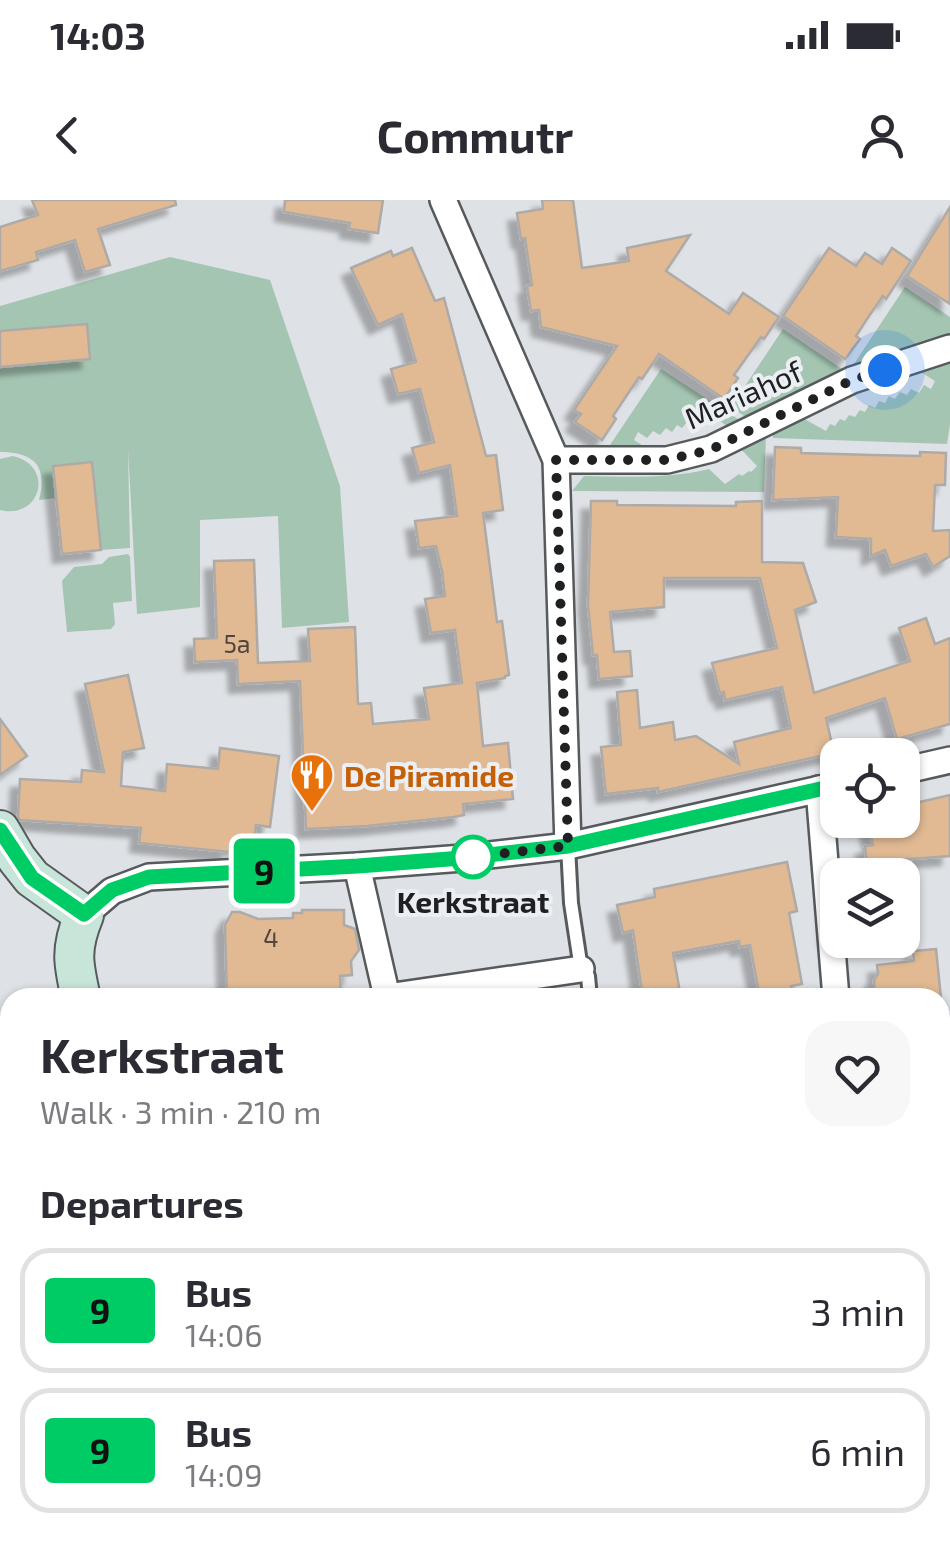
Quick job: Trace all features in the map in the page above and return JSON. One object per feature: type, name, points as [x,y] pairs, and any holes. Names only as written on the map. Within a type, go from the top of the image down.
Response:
[{"type":"street","points":[[443,200],[556,460],[568,846]]},
{"type":"street","name":"Mariahof","points":[[556,460],[666,460],[710,450],[852,380],[950,348]]},
{"type":"street","points":[[920,767],[950,760]]},
{"type":"street","points":[[79,988],[73,964],[84,914],[112,890],[149,877],[358,866],[568,846],[820,789]]},
{"type":"street","points":[[0,830],[32,878],[84,914]]},
{"type":"street","points":[[830,838],[836,988]]},
{"type":"street","points":[[358,866],[385,988]]},
{"type":"street","points":[[449,988],[581,969]]},
{"type":"lane","points":[[568,846],[571,902],[581,969],[588,976],[589,988]]},
{"type":"green space","points":[[170,257],[270,280],[340,486],[349,622],[282,628],[278,516],[200,520],[200,607],[137,614],[128,448],[130,548],[101,550],[92,462],[53,466],[56,498],[39,500],[41,478],[36,463],[22,455],[0,452],[0,306]]},
{"type":"green space","points":[[905,287],[950,317],[950,339],[852,367]]},
{"type":"green space","points":[[783,329],[842,369],[836,378],[750,420],[731,407]]},
{"type":"green space","points":[[950,358],[947,444],[773,438],[773,429],[799,416],[826,431],[840,419],[855,417],[860,410],[865,412],[869,405],[875,408],[879,401],[885,403],[889,396],[895,399],[900,392],[907,395],[911,389],[919,393],[924,385],[931,389],[935,381],[916,369]]},
{"type":"green space","points":[[661,369],[744,423],[732,429],[707,413],[702,420],[697,417],[682,428],[677,425],[672,432],[666,428],[660,435],[653,431],[647,438],[638,432],[634,440],[651,451],[610,452],[610,445]]},
{"type":"green space","points":[[766,433],[764,492],[572,491],[584,476],[663,476],[709,469],[725,484],[757,466],[738,446]]},
{"type":"green space","points":[[13,456],[34,470],[38,490],[25,507],[0,510],[0,459]]},
{"type":"green space","points":[[128,554],[132,601],[113,603],[115,624],[111,629],[67,632],[62,581],[74,567],[102,564],[109,557]]},
{"type":"building","points":[[32,200],[175,200],[176,205],[98,229],[110,265],[85,272],[75,240],[36,252],[38,260],[0,271],[0,227],[38,215]]},
{"type":"building","points":[[285,200],[383,200],[378,233],[349,229],[350,223],[284,212]]},
{"type":"building","points":[[542,200],[573,200],[582,268],[629,261],[627,248],[690,235],[666,271],[729,314],[743,293],[779,317],[734,375],[738,378],[724,399],[659,354],[613,416],[616,419],[602,440],[575,422],[581,414],[574,410],[617,346],[541,327],[539,310],[531,311],[527,286],[532,285],[517,213],[543,209]]},
{"type":"building","points":[[950,207],[950,304],[907,276]]},
{"type":"building","points":[[412,248],[435,301],[444,298],[486,456],[496,455],[503,510],[483,513],[497,622],[502,621],[509,675],[477,683],[483,746],[508,743],[513,799],[463,804],[464,815],[454,817],[306,829],[300,681],[238,684],[237,660],[195,662],[194,639],[217,638],[214,561],[254,560],[258,663],[310,661],[308,629],[355,627],[358,704],[371,703],[373,724],[429,719],[424,688],[462,683],[455,630],[431,633],[425,599],[445,596],[442,571],[436,546],[419,548],[415,521],[457,516],[450,465],[419,473],[412,448],[434,442],[420,389],[398,394],[391,369],[416,362],[402,314],[378,325],[351,268],[391,251],[393,256]]},
{"type":"building","points":[[829,248],[856,266],[865,253],[882,264],[892,248],[911,261],[886,299],[883,296],[869,316],[856,336],[860,339],[845,359],[783,316]]},
{"type":"building","points":[[87,324],[90,359],[0,367],[0,331]]},
{"type":"building","points":[[775,447],[801,448],[801,453],[946,453],[945,485],[935,485],[933,531],[950,530],[950,556],[933,567],[926,554],[891,566],[885,550],[871,556],[871,539],[836,537],[838,497],[773,500]]},
{"type":"building","points":[[92,462],[101,550],[62,554],[53,466]]},
{"type":"building","points":[[591,501],[617,501],[617,505],[736,506],[736,502],[762,501],[762,562],[803,563],[816,602],[795,610],[814,693],[910,661],[899,628],[926,618],[935,644],[950,638],[950,724],[897,738],[885,698],[826,718],[831,738],[820,738],[820,756],[658,792],[658,788],[606,794],[601,747],[621,745],[617,692],[637,690],[640,728],[673,722],[675,740],[696,736],[739,764],[734,742],[791,728],[782,687],[725,700],[712,663],[777,648],[760,578],[664,578],[664,607],[610,612],[614,652],[630,651],[632,676],[599,679],[588,605]]},
{"type":"building","points":[[128,675],[144,748],[123,752],[121,786],[165,791],[167,764],[218,769],[220,748],[279,756],[270,827],[256,825],[253,848],[230,845],[229,852],[139,843],[141,828],[20,820],[20,779],[81,782],[82,770],[104,772],[85,684]]},
{"type":"building","points":[[0,719],[27,756],[0,775]]},
{"type":"building","points":[[950,795],[950,856],[866,858],[865,846],[873,845],[871,838],[920,838],[920,802]]},
{"type":"building","points":[[787,862],[797,911],[789,913],[802,984],[791,988],[758,988],[750,945],[740,947],[739,941],[673,953],[679,988],[642,988],[633,930],[623,933],[617,905],[655,897],[654,889]]},
{"type":"building","points":[[344,910],[344,925],[355,929],[359,950],[351,961],[352,975],[340,976],[341,988],[227,988],[225,925],[232,912],[258,919],[293,918],[293,913]]},
{"type":"building","points":[[936,949],[940,988],[874,988],[877,965],[920,958],[920,950]]},
{"type":"bus line","name":"9","points":[[0,830],[32,878],[84,914],[112,890],[149,877],[358,866],[568,846],[820,789]]},
{"type":"place","name":"De Piramide","points":[[312,813]]},
{"type":"place","name":"Kerkstraat","points":[[473,857]]},
{"type":"route","points":[[473,857],[462,858],[568,846],[556,460],[666,460],[710,450],[852,380],[885,370]]}]
